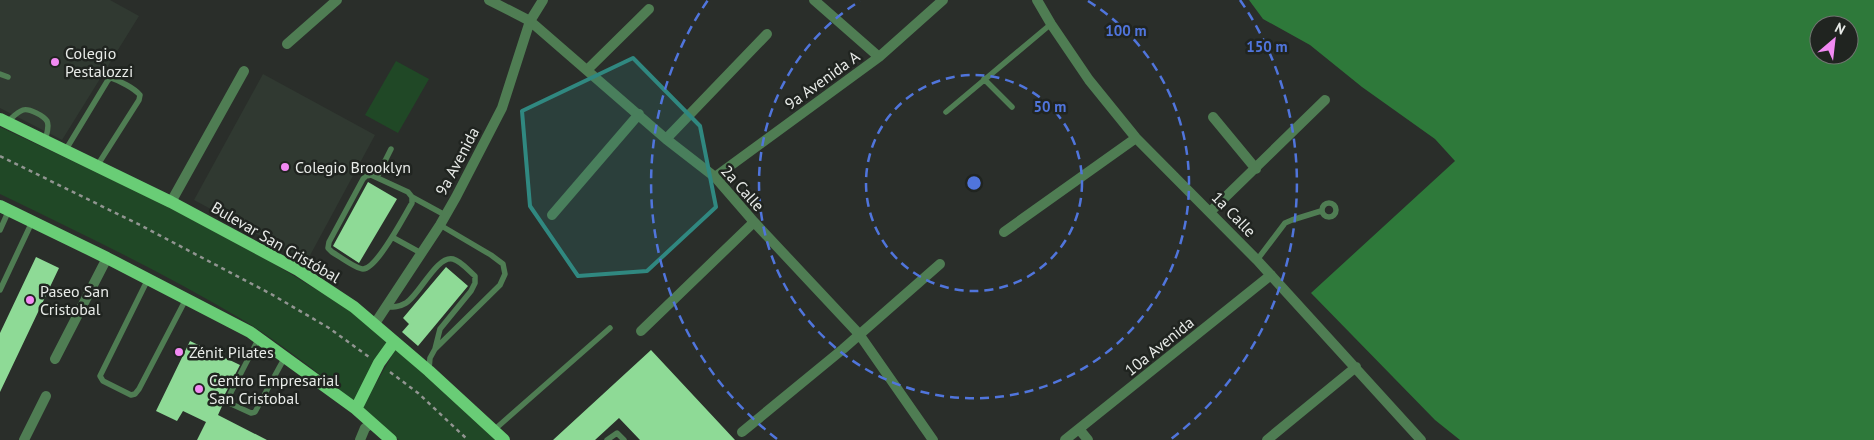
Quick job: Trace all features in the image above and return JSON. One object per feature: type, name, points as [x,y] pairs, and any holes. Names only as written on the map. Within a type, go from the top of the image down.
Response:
[{"type":"main road","name":"Bulevar San Cristóbal","points":[[3,121],[171,202],[298,270],[354,307],[429,371],[504,440]]},
{"type":"main road","points":[[4,208],[186,298],[259,338],[356,408],[391,440]]},
{"type":"main road","points":[[356,408],[379,363],[394,342]]},
{"type":"street","points":[[287,44],[337,0]]},
{"type":"street","name":"2a Calle","points":[[488,0],[530,21],[666,139],[715,177],[754,222],[859,334],[933,440]]},
{"type":"street","name":"9a Avenida","points":[[374,325],[442,220],[502,108],[530,21],[543,0]]},
{"type":"street","points":[[814,0],[879,57]]},
{"type":"street","name":"9a Avenida A","points":[[715,177],[879,57],[943,0]]},
{"type":"street","name":"1a Calle","points":[[1038,0],[1051,24],[1089,80],[1136,138],[1257,260],[1421,440]]},
{"type":"street","points":[[587,70],[649,10]]},
{"type":"street","points":[[666,139],[767,34]]},
{"type":"street","points":[[171,202],[244,71]]},
{"type":"street","points":[[1210,212],[1325,100]]},
{"type":"street","points":[[552,215],[639,114]]},
{"type":"street","points":[[1213,117],[1256,169]]},
{"type":"street","points":[[1004,232],[1136,138]]},
{"type":"street","points":[[641,331],[754,222]]},
{"type":"street","points":[[55,359],[107,258]]},
{"type":"street","points":[[742,432],[940,264]]},
{"type":"street","name":"10a Avenida","points":[[1066,440],[1271,275]]},
{"type":"street","points":[[1267,440],[1356,367]]},
{"type":"street","points":[[24,440],[46,396]]},
{"type":"street","points":[[360,440],[366,428],[372,423]]},
{"type":"street","points":[[1079,429],[1088,440]]},
{"type":"lane","points":[[946,112],[1051,24]]},
{"type":"lane","points":[[0,74],[8,77]]},
{"type":"lane","points":[[65,151],[108,80],[111,78],[116,79],[137,92],[140,95],[140,100],[96,166]]},
{"type":"lane","points":[[984,79],[1012,107]]},
{"type":"lane","points":[[3,121],[23,109],[28,109],[44,118],[47,122],[48,127],[45,141]]},
{"type":"lane","points":[[377,177],[391,149]]},
{"type":"lane","points":[[412,197],[412,203],[372,266],[360,269],[328,248],[329,242],[363,180],[366,176],[377,177],[408,192],[442,220],[503,264],[505,274],[500,285],[435,349]]},
{"type":"lane","points":[[0,230],[4,208]]},
{"type":"lane","points":[[1257,260],[1286,223],[1321,211]]},
{"type":"lane","points":[[0,290],[32,222]]},
{"type":"lane","points":[[392,237],[422,252]]},
{"type":"lane","points":[[386,307],[397,307],[407,302],[417,293],[442,261],[456,259],[475,276],[475,283],[471,290],[440,329],[435,349],[430,358],[429,371]]},
{"type":"lane","points":[[148,279],[100,376],[103,381],[131,395],[135,394],[139,389],[186,298]]},
{"type":"lane","points":[[494,430],[610,328]]},
{"type":"lane","points":[[259,338],[226,400],[227,402],[251,414],[255,412],[285,356]]},
{"type":"lane","points":[[607,440],[617,433],[624,440]]},
{"type":"path","points":[[0,156],[140,225],[272,294],[329,328],[418,393],[468,440]]},
{"type":"highlighted area","points":[[633,58],[700,126],[716,207],[647,271],[578,276],[530,206],[522,111]]},
{"type":"shaded area","name":"Colegio Pestalozzi","points":[[0,0],[110,0],[139,16],[62,140],[0,108]]},
{"type":"shaded area","name":"Colegio Brooklyn","points":[[263,74],[375,135],[307,261],[194,200]]},
{"type":"green space","points":[[1249,0],[1874,0],[1874,440],[1460,440],[1435,420],[1311,293],[1455,161],[1435,139],[1362,87],[1310,45],[1263,19]]},
{"type":"green space","points":[[396,61],[429,79],[398,133],[365,115]]},
{"type":"green space","points":[[0,127],[170,207],[266,259],[355,313],[389,342],[354,401],[272,339],[214,303],[123,254],[0,194]]},
{"type":"green space","points":[[396,349],[496,440],[399,440],[362,407]]},
{"type":"building","points":[[368,182],[397,199],[359,263],[333,246]]},
{"type":"building","name":"Paseo San Cristobal","points":[[36,257],[59,268],[0,392],[0,333]]},
{"type":"building","points":[[446,267],[468,286],[418,346],[402,332],[409,324],[403,318]]},
{"type":"building","name":"Centro Empresarial San Cristobal","points":[[190,341],[240,365],[223,398],[223,404],[218,415],[267,440],[197,440],[206,422],[183,411],[177,421],[156,411]]},
{"type":"building","points":[[651,350],[735,440],[640,440],[619,418],[595,440],[553,440]]},
{"type":"place","name":"Colegio Pestalozzi","points":[[55,62]]},
{"type":"place","name":"Colegio Brooklyn","points":[[285,167]]},
{"type":"place","name":"Paseo San Cristobal","points":[[30,300]]},
{"type":"place","name":"Zénit Pilates","points":[[179,352]]},
{"type":"place","name":"Centro Empresarial San Cristobal","points":[[199,389]]}]
